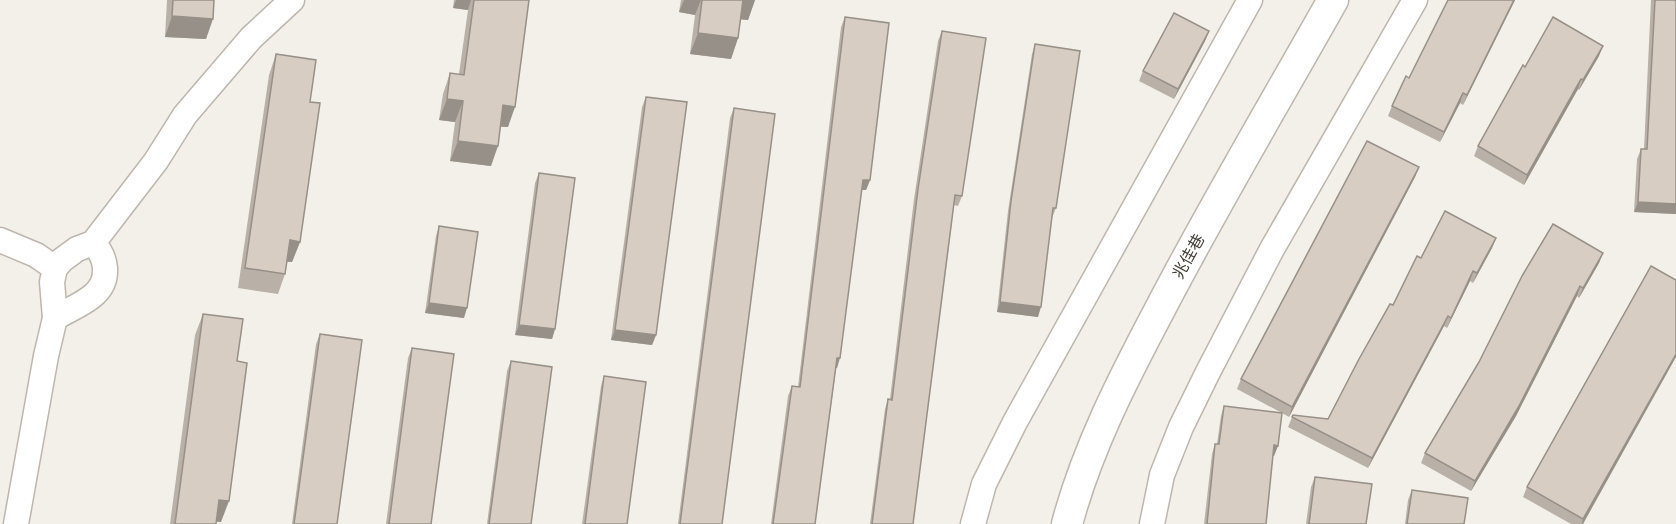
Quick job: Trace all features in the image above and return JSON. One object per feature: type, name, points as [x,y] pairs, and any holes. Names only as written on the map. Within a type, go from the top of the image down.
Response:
[{"type":"street","points":[[16,524],[55,318],[52,282],[55,268],[77,249],[93,243],[156,161],[185,115],[251,39],[292,0]]},
{"type":"street","points":[[973,524],[984,484],[1015,422],[1250,0]]},
{"type":"street","name":"兆佳巷","points":[[1067,524],[1093,447],[1127,372],[1188,255],[1333,0]]},
{"type":"street","points":[[1152,524],[1162,475],[1181,427],[1208,372],[1272,249],[1415,0]]},
{"type":"street","points":[[0,240],[36,255],[55,268]]},
{"type":"street","points":[[55,318],[91,298],[98,293],[103,284],[104,261],[100,250],[93,243]]},
{"type":"building","points":[[173,0],[214,0],[213,19],[172,16]]},
{"type":"building","points":[[474,0],[529,0],[515,107],[503,105],[498,146],[458,141],[463,101],[447,99],[450,73],[464,75]]},
{"type":"building","points":[[702,0],[743,0],[738,38],[698,33]]},
{"type":"building","points":[[1448,0],[1514,0],[1467,95],[1463,93],[1444,132],[1392,106],[1406,76],[1409,78]]},
{"type":"building","points":[[1655,0],[1676,0],[1676,204],[1638,202],[1641,149],[1647,149]]},
{"type":"building","points":[[1174,13],[1209,31],[1178,89],[1143,71]]},
{"type":"building","points":[[845,17],[889,23],[870,180],[863,180],[840,358],[837,358],[815,524],[773,524],[792,386],[800,387]]},
{"type":"building","points":[[1553,17],[1603,46],[1583,80],[1581,79],[1527,175],[1478,146],[1523,65],[1525,67]]},
{"type":"building","points":[[942,31],[986,38],[962,196],[955,195],[913,524],[872,524],[888,399],[892,400],[918,189]]},
{"type":"building","points":[[1035,44],[1080,51],[1056,208],[1053,208],[1041,307],[1000,302],[1011,201]]},
{"type":"building","points":[[276,54],[316,60],[310,102],[320,103],[300,242],[290,240],[285,274],[245,268]]},
{"type":"building","points":[[646,97],[687,102],[656,335],[615,330]]},
{"type":"building","points":[[734,108],[775,114],[722,524],[680,524]]},
{"type":"building","points":[[1367,141],[1419,167],[1292,407],[1241,379]]},
{"type":"building","points":[[539,173],[575,178],[555,329],[519,325]]},
{"type":"building","points":[[1445,211],[1496,238],[1477,273],[1473,271],[1451,318],[1448,316],[1372,458],[1292,417],[1293,415],[1328,419],[1359,359],[1390,304],[1393,305],[1417,256],[1421,258]]},
{"type":"building","points":[[1553,224],[1603,253],[1583,288],[1580,286],[1519,406],[1475,481],[1425,453],[1479,362],[1522,276]]},
{"type":"building","points":[[439,226],[478,232],[467,308],[429,303]]},
{"type":"building","points":[[1651,266],[1676,280],[1676,354],[1583,519],[1527,487]]},
{"type":"building","points":[[203,314],[243,319],[237,361],[247,363],[229,501],[219,500],[216,524],[175,524]]},
{"type":"building","points":[[320,334],[362,340],[337,524],[294,524]]},
{"type":"building","points":[[412,348],[454,354],[431,524],[389,524]]},
{"type":"building","points":[[511,361],[552,367],[531,524],[489,524]]},
{"type":"building","points":[[604,376],[646,382],[627,524],[585,524]]},
{"type":"building","points":[[1224,406],[1282,413],[1278,446],[1274,445],[1266,524],[1207,524],[1215,444],[1219,444]]},
{"type":"building","points":[[1315,477],[1372,484],[1366,524],[1309,524]]},
{"type":"building","points":[[1412,490],[1468,498],[1464,524],[1407,524]]}]
